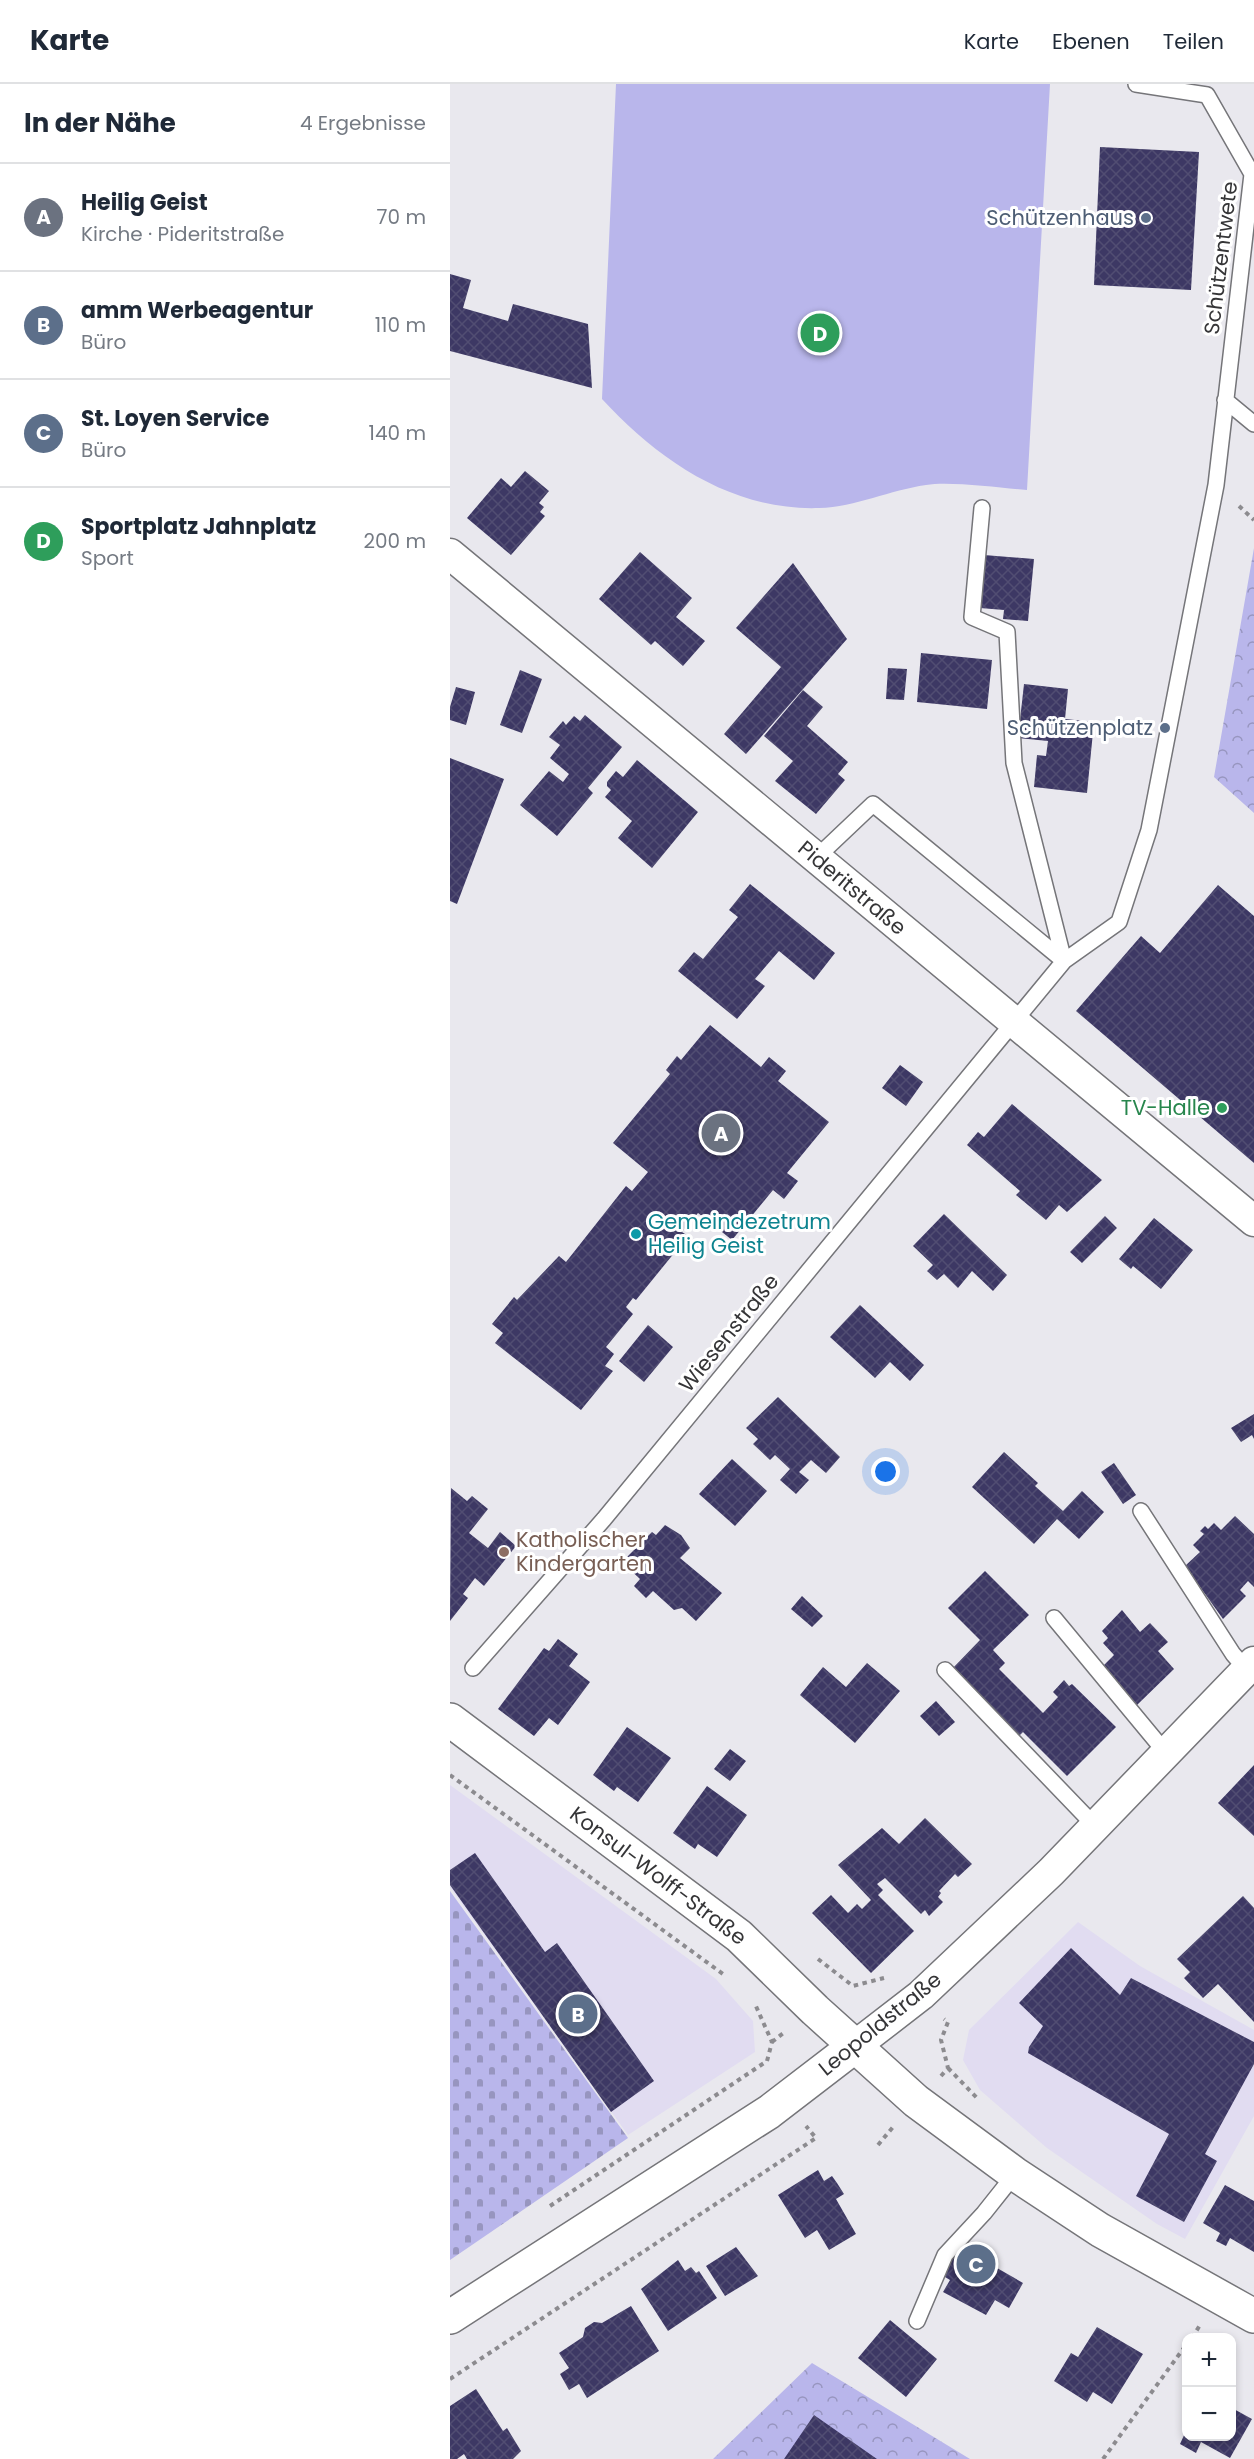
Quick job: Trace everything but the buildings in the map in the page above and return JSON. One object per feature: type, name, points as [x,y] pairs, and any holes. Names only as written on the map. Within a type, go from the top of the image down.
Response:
[{"type":"main road","name":"Konsul-Wolff-Straße","points":[[450,1720],[739,1936],[916,2101],[1016,2174],[1100,2230],[1254,2316]]},
{"type":"main road","name":"Leopoldstraße","points":[[450,2317],[685,2163],[769,2112],[855,2046]]},
{"type":"street","name":"Pideritstraße","points":[[450,554],[1254,1221]]},
{"type":"street","name":"Leopoldstraße","points":[[855,2046],[921,1995],[1096,1827],[1251,1666]]},
{"type":"lane","name":"Schützentwete","points":[[1064,961],[1119,922],[1149,830],[1216,485],[1252,174],[1207,95],[1136,84]]},
{"type":"lane","points":[[1225,400],[1254,424]]},
{"type":"lane","points":[[981,508],[972,617],[1007,632],[1014,763],[1064,961]]},
{"type":"lane","points":[[816,858],[873,804],[1064,961]]},
{"type":"lane","name":"Wiesenstraße","points":[[473,1668],[604,1519],[1064,961]]},
{"type":"lane","points":[[1141,1511],[1233,1654],[1251,1666]]},
{"type":"lane","points":[[1054,1618],[1166,1753]]},
{"type":"lane","points":[[945,1670],[1096,1827]]},
{"type":"lane","points":[[917,2321],[945,2255],[1016,2174]]},
{"type":"path","points":[[450,1775],[727,1978]]},
{"type":"path","points":[[548,2208],[767,2061],[772,2042],[752,1999]]},
{"type":"path","points":[[948,2068],[972,2094]]},
{"type":"path","points":[[450,2379],[816,2138]]},
{"type":"path","points":[[1103,2459],[1182,2350]]},
{"type":"shaded area","points":[[450,1785],[716,1979],[753,2021],[755,2052],[628,2135],[450,1887]]},
{"type":"shaded area","points":[[1078,1922],[1140,1966],[1254,2030],[1254,2116],[1185,2239],[1157,2224],[1047,2148],[980,2090],[963,2060],[969,2030]]},
{"type":"green space","points":[[616,84],[1050,84],[1027,490],[936,484],[913,487],[833,507],[787,507],[756,501],[699,478],[647,442],[624,421],[602,399]]},
{"type":"green space","points":[[1254,548],[1254,813],[1214,777]]},
{"type":"green space","points":[[450,1891],[628,2138],[450,2260]]},
{"type":"green space","points":[[812,2363],[970,2459],[713,2459]]},
{"type":"place","name":"Schützenhaus","points":[[1146,218]]},
{"type":"place","name":"Sportplatz Jahnplatz","points":[[820,333]]},
{"type":"place","name":"Schützenplatz","points":[[1165,728]]},
{"type":"place","name":"TV-Halle","points":[[1222,1108]]},
{"type":"place","name":"Heilig Geist","points":[[721,1133]]},
{"type":"place","name":"Gemeindezetrum Heilig Geist","points":[[636,1234]]},
{"type":"place","name":"Katholischer Kindergarten","points":[[504,1552]]},
{"type":"place","name":"amm Werbeagentur","points":[[578,2014]]},
{"type":"place","name":"St. Loyen Service","points":[[976,2264]]}]
